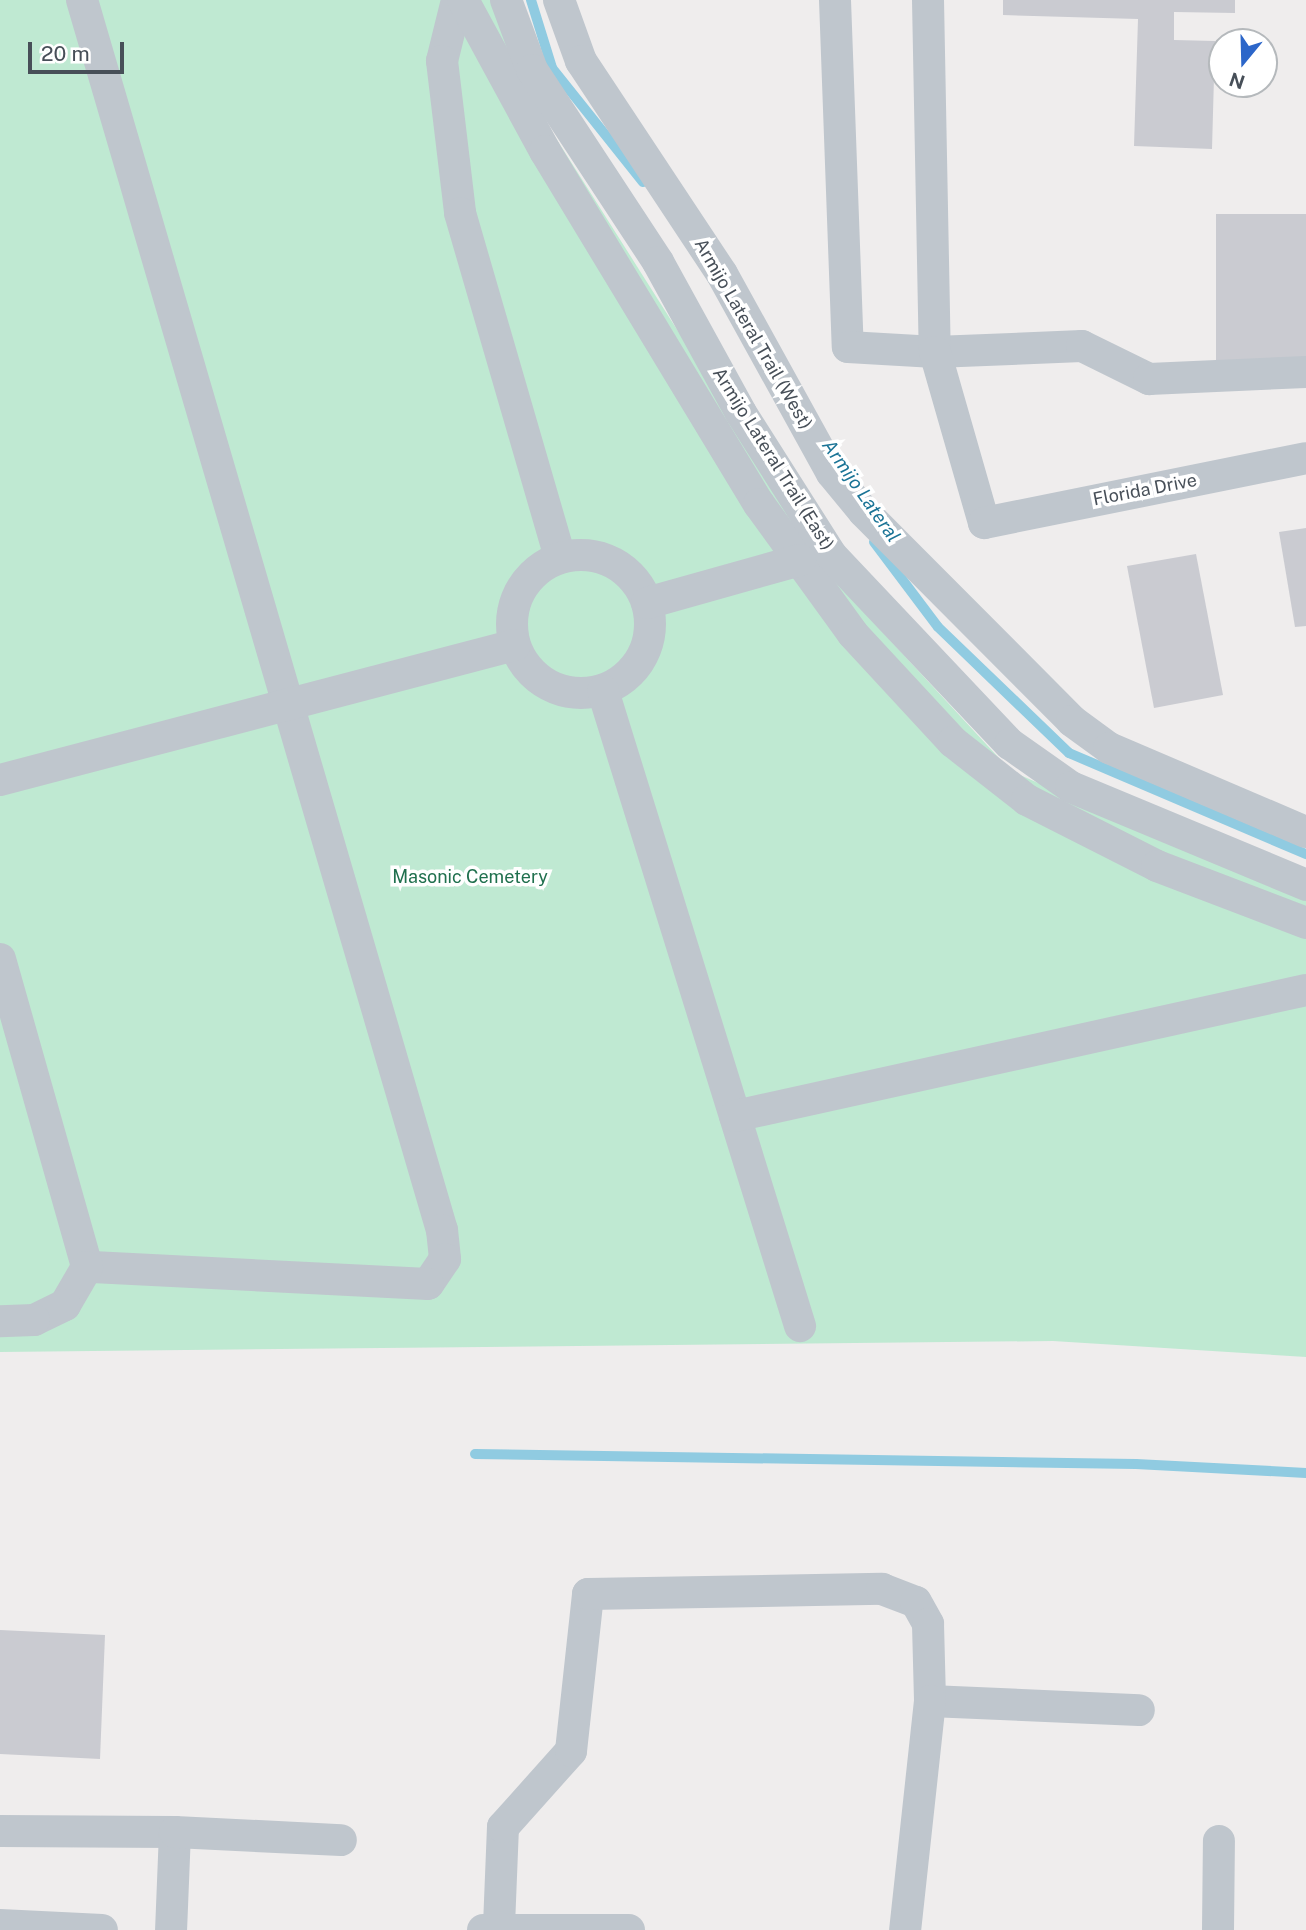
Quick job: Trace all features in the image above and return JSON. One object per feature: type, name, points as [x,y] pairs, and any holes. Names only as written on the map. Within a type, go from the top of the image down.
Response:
[{"type":"street","points":[[82,0],[285,707],[442,1230],[445,1259],[428,1284],[87,1267]]},
{"type":"street","points":[[457,0],[442,61],[460,213],[560,558]]},
{"type":"street","points":[[463,0],[552,163],[759,505],[853,634],[953,743],[1027,800],[1157,866],[1306,923]]},
{"type":"street","name":"Armijo Lateral Trail (East)","points":[[506,0],[532,69],[659,262],[741,413],[831,555],[1010,744],[1072,787],[1306,885]]},
{"type":"street","name":"Armijo Lateral Trail (West)","points":[[559,0],[581,61],[722,274],[832,473],[864,512],[1072,721],[1109,748],[1306,832]]},
{"type":"street","points":[[835,0],[848,347],[935,352],[1082,346],[1149,379],[1306,372]]},
{"type":"street","points":[[928,0],[935,352]]},
{"type":"street","name":"Florida Drive","points":[[935,352],[984,523],[1306,458]]},
{"type":"street","points":[[587,555],[613,562],[634,579],[647,603],[650,630],[643,656],[626,677],[603,691],[575,694],[549,686],[528,669],[514,645],[511,618],[519,592],[536,571],[560,558],[587,555]]},
{"type":"street","points":[[647,603],[800,560]]},
{"type":"street","points":[[0,780],[514,645]]},
{"type":"street","points":[[603,691],[800,1326]]},
{"type":"street","points":[[0,959],[87,1267],[65,1305],[34,1320],[0,1321]]},
{"type":"street","points":[[735,1116],[1306,990]]},
{"type":"street","points":[[629,1930],[491,1928],[503,1827],[571,1751],[588,1594],[882,1589],[916,1602],[928,1624],[930,1701],[905,1930]]},
{"type":"street","points":[[930,1701],[1139,1710]]},
{"type":"street","points":[[0,1830],[175,1832],[341,1840]]},
{"type":"street","points":[[171,1930],[175,1832]]},
{"type":"street","points":[[1218,1930],[1219,1841]]},
{"type":"street","points":[[0,1925],[102,1930]]},
{"type":"green space","name":"Masonic Cemetery","points":[[0,0],[494,0],[526,91],[838,584],[1011,771],[1306,900],[1306,1357],[1053,1341],[0,1352]]},
{"type":"building","points":[[1003,0],[1235,0],[1235,13],[1174,12],[1174,40],[1208,41],[1208,98],[1213,98],[1212,149],[1134,146],[1138,19],[1003,15]]},
{"type":"building","points":[[1216,214],[1306,214],[1306,362],[1216,362]]},
{"type":"building","points":[[1306,528],[1306,626],[1295,627],[1279,532]]},
{"type":"building","points":[[1196,554],[1223,695],[1154,708],[1127,566]]},
{"type":"building","points":[[0,1630],[105,1635],[100,1759],[0,1754]]},
{"type":"waterway","name":"Armijo Lateral","points":[[531,0],[552,68],[643,182]]},
{"type":"waterway","name":"Armijo Lateral","points":[[874,542],[938,627],[1069,753],[1306,854]]},
{"type":"waterway","points":[[475,1454],[1136,1464],[1306,1473]]}]
